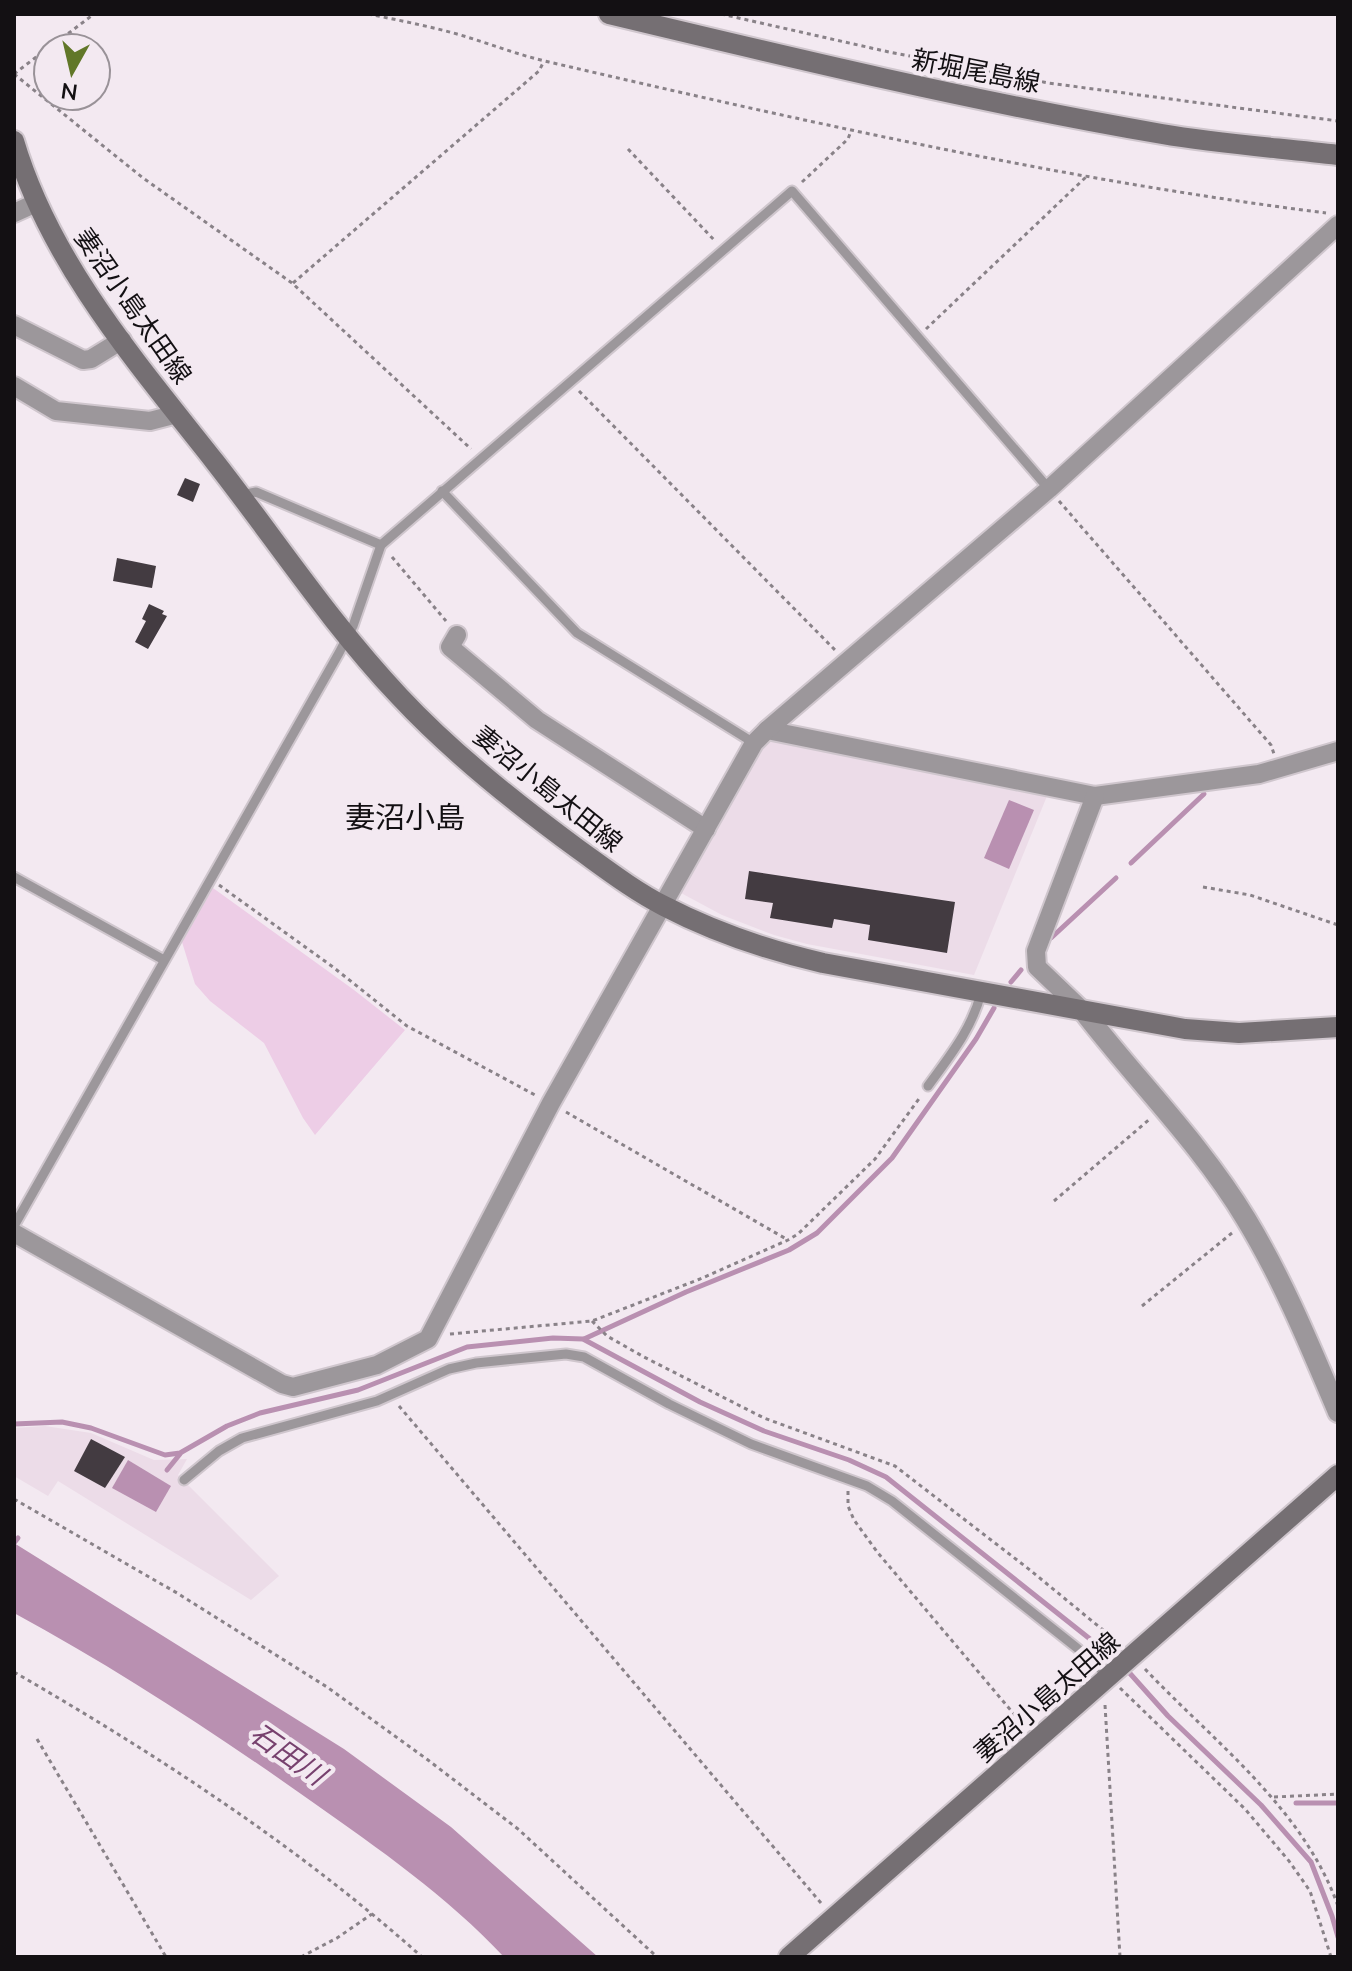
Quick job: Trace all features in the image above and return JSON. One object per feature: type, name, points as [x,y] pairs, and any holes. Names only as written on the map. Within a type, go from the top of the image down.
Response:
[{"type":"main road","name":"新堀尾島線","points":[[609,14],[838,69],[997,103],[1165,134],[1338,155]]},
{"type":"main road","name":"妻沼小島太田線","points":[[14,141],[36,203],[68,262],[177,414],[348,636],[397,694],[494,784],[594,861],[663,906],[732,937],[774,951],[981,993],[1211,1032],[1271,1033],[1338,1027]]},
{"type":"main road","name":"妻沼小島太田線","points":[[789,1957],[1338,1475]]},
{"type":"street","points":[[14,213],[36,203]]},
{"type":"street","points":[[14,1233],[282,1384],[293,1387],[377,1365],[428,1339],[551,1103],[760,736],[1049,489],[1336,221]]},
{"type":"street","points":[[14,325],[83,360],[91,359],[122,340]]},
{"type":"street","points":[[14,386],[56,411],[150,421],[177,414]]},
{"type":"street","points":[[457,635],[450,647],[537,720],[706,829]]},
{"type":"street","points":[[760,736],[1095,796],[1247,776],[1338,751]]},
{"type":"street","points":[[1095,796],[1036,951],[1037,967],[1084,1012],[1163,1107],[1248,1221],[1284,1286],[1338,1412]]},
{"type":"lane","points":[[14,1226],[348,636],[381,545],[792,191],[1049,489]]},
{"type":"lane","points":[[442,491],[577,633],[760,736]]},
{"type":"lane","points":[[241,495],[256,492],[381,545]]},
{"type":"lane","points":[[14,877],[164,960]]},
{"type":"lane","points":[[928,1086],[964,1036],[981,993]]},
{"type":"lane","points":[[184,1480],[219,1451],[242,1438],[352,1409],[390,1396],[449,1369],[476,1363],[575,1355],[751,1444],[867,1486],[892,1501],[1077,1648],[1106,1679]]},
{"type":"path","points":[[70,32],[94,14]]},
{"type":"path","points":[[368,14],[455,34],[544,61],[851,131],[1216,199],[1328,213],[1336,221]]},
{"type":"path","points":[[721,14],[889,52],[1048,83],[1338,121]]},
{"type":"path","points":[[32,60],[14,74],[143,178],[292,283],[480,458]]},
{"type":"path","points":[[292,283],[539,71],[544,61]]},
{"type":"path","points":[[792,191],[848,139],[851,131]]},
{"type":"path","points":[[628,149],[723,249]]},
{"type":"path","points":[[918,337],[1087,176]]},
{"type":"path","points":[[568,381],[845,662]]},
{"type":"path","points":[[1049,489],[1271,745],[1278,769]]},
{"type":"path","points":[[381,545],[457,635]]},
{"type":"path","points":[[210,878],[333,967],[407,1026],[551,1103],[788,1240]]},
{"type":"path","points":[[1203,887],[1250,895],[1338,925]]},
{"type":"path","points":[[428,1339],[592,1321],[700,1279],[788,1240],[820,1214],[875,1159],[928,1086]]},
{"type":"path","points":[[1054,1201],[1163,1107]]},
{"type":"path","points":[[1142,1306],[1248,1221]]},
{"type":"path","points":[[390,1396],[833,1919]]},
{"type":"path","points":[[849,1479],[848,1506],[878,1553],[1036,1741]]},
{"type":"path","points":[[14,1499],[264,1646],[365,1714],[518,1829],[657,1957]]},
{"type":"path","points":[[14,1672],[166,1764],[372,1914],[422,1957]]},
{"type":"path","points":[[1106,1679],[1120,1957]]},
{"type":"path","points":[[1106,1679],[1245,1809],[1289,1861],[1310,1891],[1331,1957]]},
{"type":"path","points":[[37,1739],[166,1957]]},
{"type":"path","points":[[1272,1797],[1338,1794]]},
{"type":"path","points":[[301,1957],[372,1914]]},
{"type":"shaded area","points":[[774,740],[1047,796],[974,975],[774,935],[722,915],[681,893],[759,749]]},
{"type":"shaded area","points":[[213,888],[405,1030],[315,1135],[264,1043],[210,1001],[195,984],[182,942]]},
{"type":"shaded area","points":[[45,1426],[91,1433],[154,1460],[187,1459],[178,1475],[279,1576],[251,1600],[58,1481],[48,1496],[14,1476],[14,1428]]},
{"type":"water","points":[[1009,800],[1034,810],[1009,869],[984,858]]},
{"type":"water","points":[[128,1460],[171,1486],[156,1512],[112,1488]]},
{"type":"water","name":"石田川","points":[[14,1543],[344,1749],[451,1827],[598,1957],[504,1957],[436,1893],[311,1801],[165,1702],[14,1613]]},
{"type":"building","points":[[185,478],[200,484],[193,502],[177,495]]},
{"type":"building","points":[[117,558],[156,566],[152,588],[113,581]]},
{"type":"building","points":[[149,604],[164,611],[162,614],[167,616],[148,649],[135,642],[146,621],[142,619]]},
{"type":"building","points":[[749,871],[955,902],[947,953],[868,940],[870,925],[834,919],[832,928],[770,918],[773,903],[745,899]]},
{"type":"building","points":[[91,1439],[125,1457],[105,1488],[74,1471]]},
{"type":"waterway","points":[[1131,863],[1204,794]]},
{"type":"waterway","points":[[1051,938],[1116,878]]},
{"type":"waterway","points":[[1011,982],[1021,970]]},
{"type":"waterway","points":[[584,1339],[686,1292],[789,1250],[817,1233],[892,1158],[976,1039],[994,1008]]},
{"type":"waterway","points":[[14,1424],[62,1422],[91,1428],[165,1455],[180,1453],[227,1426],[260,1413],[358,1390],[467,1347],[553,1338],[583,1339],[700,1402],[764,1431],[849,1460],[886,1477],[1119,1662]]},
{"type":"waterway","points":[[167,1470],[180,1454]]},
{"type":"waterway","points":[[14,1543],[18,1538]]},
{"type":"waterway","points":[[1126,1669],[1168,1716],[1261,1805],[1311,1862],[1338,1937]]},
{"type":"waterway","points":[[1296,1803],[1338,1803]]},
{"type":"district","name":"妻沼小島","points":[[405,818]]}]
